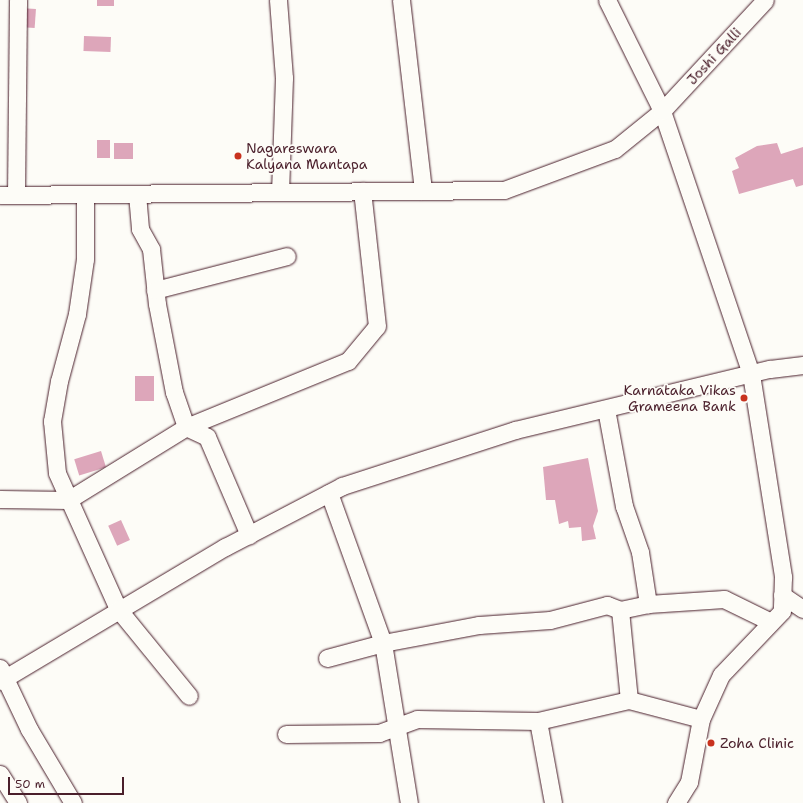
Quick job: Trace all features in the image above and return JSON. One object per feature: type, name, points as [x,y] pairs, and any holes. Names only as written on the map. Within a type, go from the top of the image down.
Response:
[{"type":"street","points":[[8,195],[18,0]]},
{"type":"street","points":[[278,0],[284,78],[280,192]]},
{"type":"street","points":[[401,0],[423,191]]},
{"type":"street","points":[[607,0],[662,111],[751,374],[783,577],[782,611],[721,675],[701,719],[689,782],[676,803]]},
{"type":"street","name":"Joshi Galli","points":[[8,195],[504,190],[615,150],[662,111],[766,0]]},
{"type":"street","points":[[0,499],[68,500],[186,427],[348,361],[377,326],[362,191]]},
{"type":"street","points":[[85,194],[85,259],[77,314],[59,381],[52,421],[57,473],[118,609],[189,696]]},
{"type":"street","points":[[138,194],[140,230],[151,249],[155,290],[174,392],[186,427],[207,437],[249,535]]},
{"type":"street","points":[[155,290],[287,256]]},
{"type":"street","points":[[73,803],[29,728],[1,676],[249,535],[342,486],[514,430],[751,374],[803,365]]},
{"type":"street","points":[[606,408],[624,506],[640,552],[648,604]]},
{"type":"street","points":[[329,493],[383,643],[409,803]]},
{"type":"street","points":[[782,595],[803,609]]},
{"type":"street","points":[[327,658],[383,643],[479,625],[550,620],[607,604],[620,610],[648,604],[724,599],[771,622]]},
{"type":"street","points":[[620,610],[629,700]]},
{"type":"street","points":[[286,734],[379,733],[417,719],[538,721],[629,700],[701,719]]},
{"type":"street","points":[[538,721],[553,803]]},
{"type":"street","points":[[0,774],[18,803]]},
{"type":"building","points":[[97,0],[114,0],[114,6],[97,6]]},
{"type":"building","points":[[20,8],[36,9],[35,28],[19,27]]},
{"type":"building","points":[[84,36],[111,37],[110,52],[83,51]]},
{"type":"building","points":[[97,140],[110,140],[110,158],[97,158]]},
{"type":"building","points":[[114,143],[133,143],[133,159],[114,159]]},
{"type":"building","points":[[777,143],[781,154],[803,147],[803,185],[796,187],[793,179],[739,194],[732,171],[739,168],[735,158],[757,146]]},
{"type":"building","points":[[135,376],[154,376],[154,401],[135,401]]},
{"type":"building","points":[[101,451],[106,467],[79,475],[74,459]]},
{"type":"building","points":[[588,458],[598,511],[593,526],[596,539],[582,541],[581,527],[569,528],[568,521],[559,524],[555,500],[546,500],[543,467]]},
{"type":"building","points":[[121,520],[130,540],[117,546],[108,526]]},
{"type":"place","name":"Nagareswara Kalyana Mantapa","points":[[238,156]]},
{"type":"place","name":"Karnataka Vikas Grameena Bank","points":[[744,398]]},
{"type":"place","name":"Zoha Clinic","points":[[711,743]]}]
